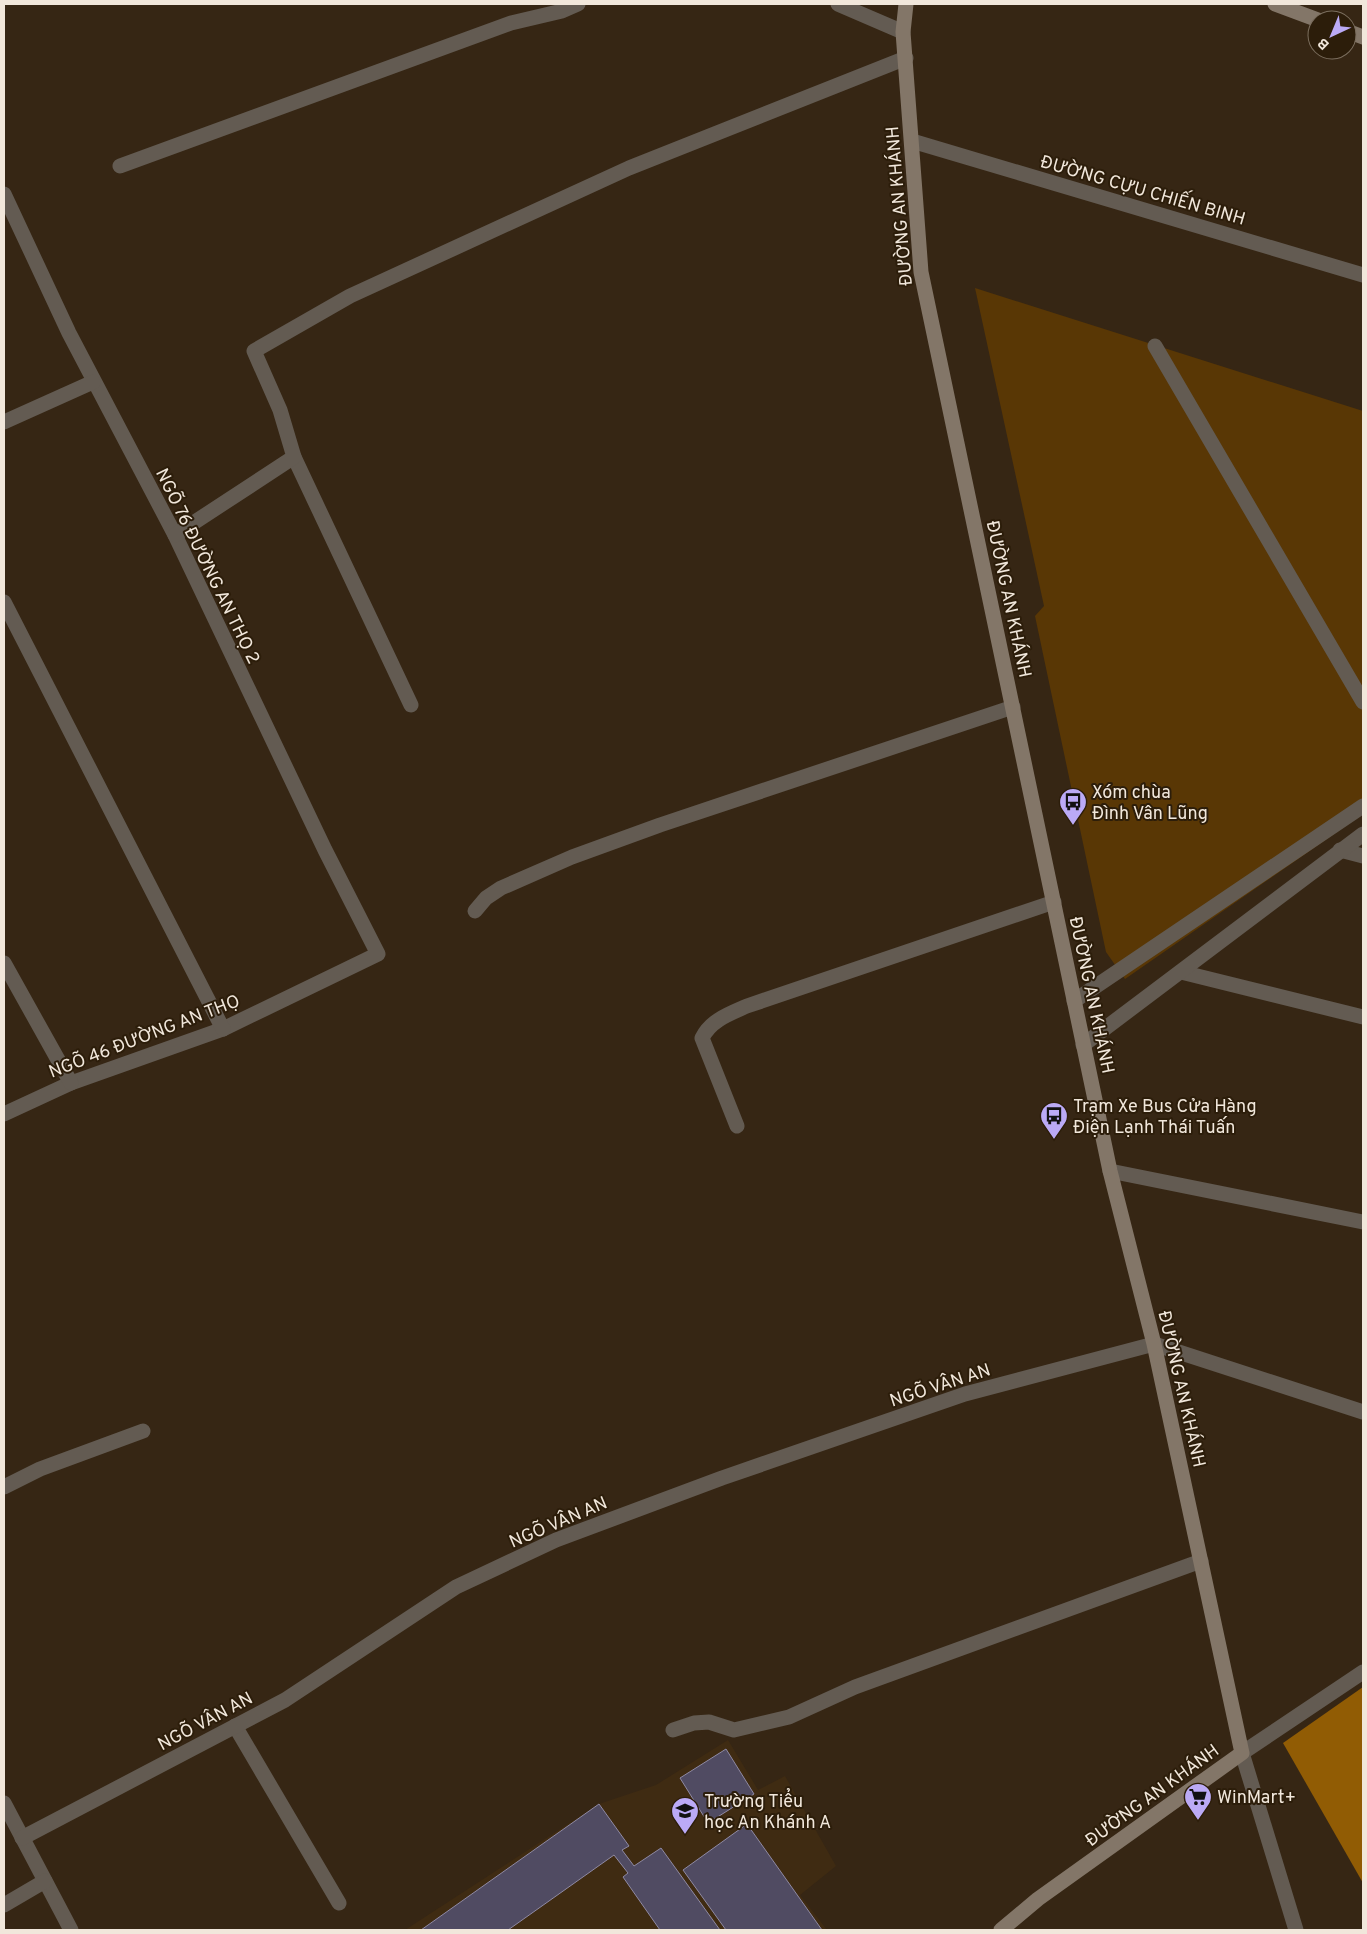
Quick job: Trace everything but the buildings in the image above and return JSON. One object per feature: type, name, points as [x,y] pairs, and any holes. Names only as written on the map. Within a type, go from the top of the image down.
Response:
[{"type":"street","points":[[120,166],[512,23],[562,11],[578,4]]},
{"type":"street","points":[[838,4],[903,32]]},
{"type":"street","name":"ĐƯỜNG AN KHÁNH","points":[[906,4],[903,32],[921,272],[1110,1172],[1154,1344],[1242,1753],[1038,1900],[1001,1930]]},
{"type":"street","points":[[1275,4],[1307,16]]},
{"type":"street","points":[[411,705],[294,458],[280,410],[254,351],[350,296],[629,168],[906,58]]},
{"type":"street","name":"ĐƯỜNG CỰU CHIẾN BINH","points":[[912,142],[1363,275]]},
{"type":"street","name":"NGÕ 76 ĐƯỜNG AN THỌ 2","points":[[4,194],[93,382],[175,535],[324,850],[378,954]]},
{"type":"street","points":[[1155,346],[1363,702]]},
{"type":"street","points":[[4,422],[93,382]]},
{"type":"street","points":[[175,535],[294,458]]},
{"type":"street","points":[[4,602],[224,1029]]},
{"type":"street","points":[[475,912],[486,898],[501,888],[572,857],[660,825],[1013,706]]},
{"type":"street","points":[[1074,1002],[1363,806]]},
{"type":"street","points":[[1083,1045],[1363,834]]},
{"type":"street","points":[[1340,850],[1363,856]]},
{"type":"street","points":[[737,1126],[702,1038],[707,1028],[718,1019],[756,1002],[1054,902]]},
{"type":"street","name":"NGÕ 46 ĐƯỜNG AN THỌ","points":[[4,1114],[71,1083],[224,1029],[378,954]]},
{"type":"street","points":[[4,963],[71,1083]]},
{"type":"street","points":[[1181,972],[1363,1017]]},
{"type":"street","points":[[1110,1172],[1363,1222]]},
{"type":"street","points":[[1154,1344],[1363,1412]]},
{"type":"street","name":"NGÕ VÂN AN","points":[[22,1838],[285,1700],[456,1587],[556,1540],[722,1478],[965,1394],[1154,1344]]},
{"type":"street","points":[[4,1487],[40,1469],[143,1431]]},
{"type":"street","points":[[673,1730],[694,1723],[709,1722],[734,1730],[788,1717],[855,1687],[1201,1561]]},
{"type":"street","points":[[1296,1930],[1242,1753],[1363,1672]]},
{"type":"street","points":[[236,1726],[339,1903]]},
{"type":"street","points":[[4,1802],[71,1930]]},
{"type":"street","points":[[4,1905],[45,1881]]},
{"type":"shaded area","points":[[975,288],[1363,411],[1363,814],[1125,979],[1106,952],[1035,616],[1044,606]]},
{"type":"shaded area","points":[[1363,1687],[1363,1883],[1283,1743]]},
{"type":"shaded area","name":"Trường Tiểu học An Khánh A","points":[[728,1740],[758,1790],[785,1776],[836,1866],[800,1895],[827,1930],[405,1930],[599,1804],[656,1785]]},
{"type":"place","name":"Xóm chùa Đình Vân Lũng","points":[[1073,826]]},
{"type":"place","name":"Trạm Xe Bus Cửa Hàng Điện Lạnh Thái Tuấn","points":[[1054,1140]]},
{"type":"place","name":"WinMart+","points":[[1198,1821]]},
{"type":"place","name":"Trường Tiểu học An Khánh A","points":[[685,1835]]}]
